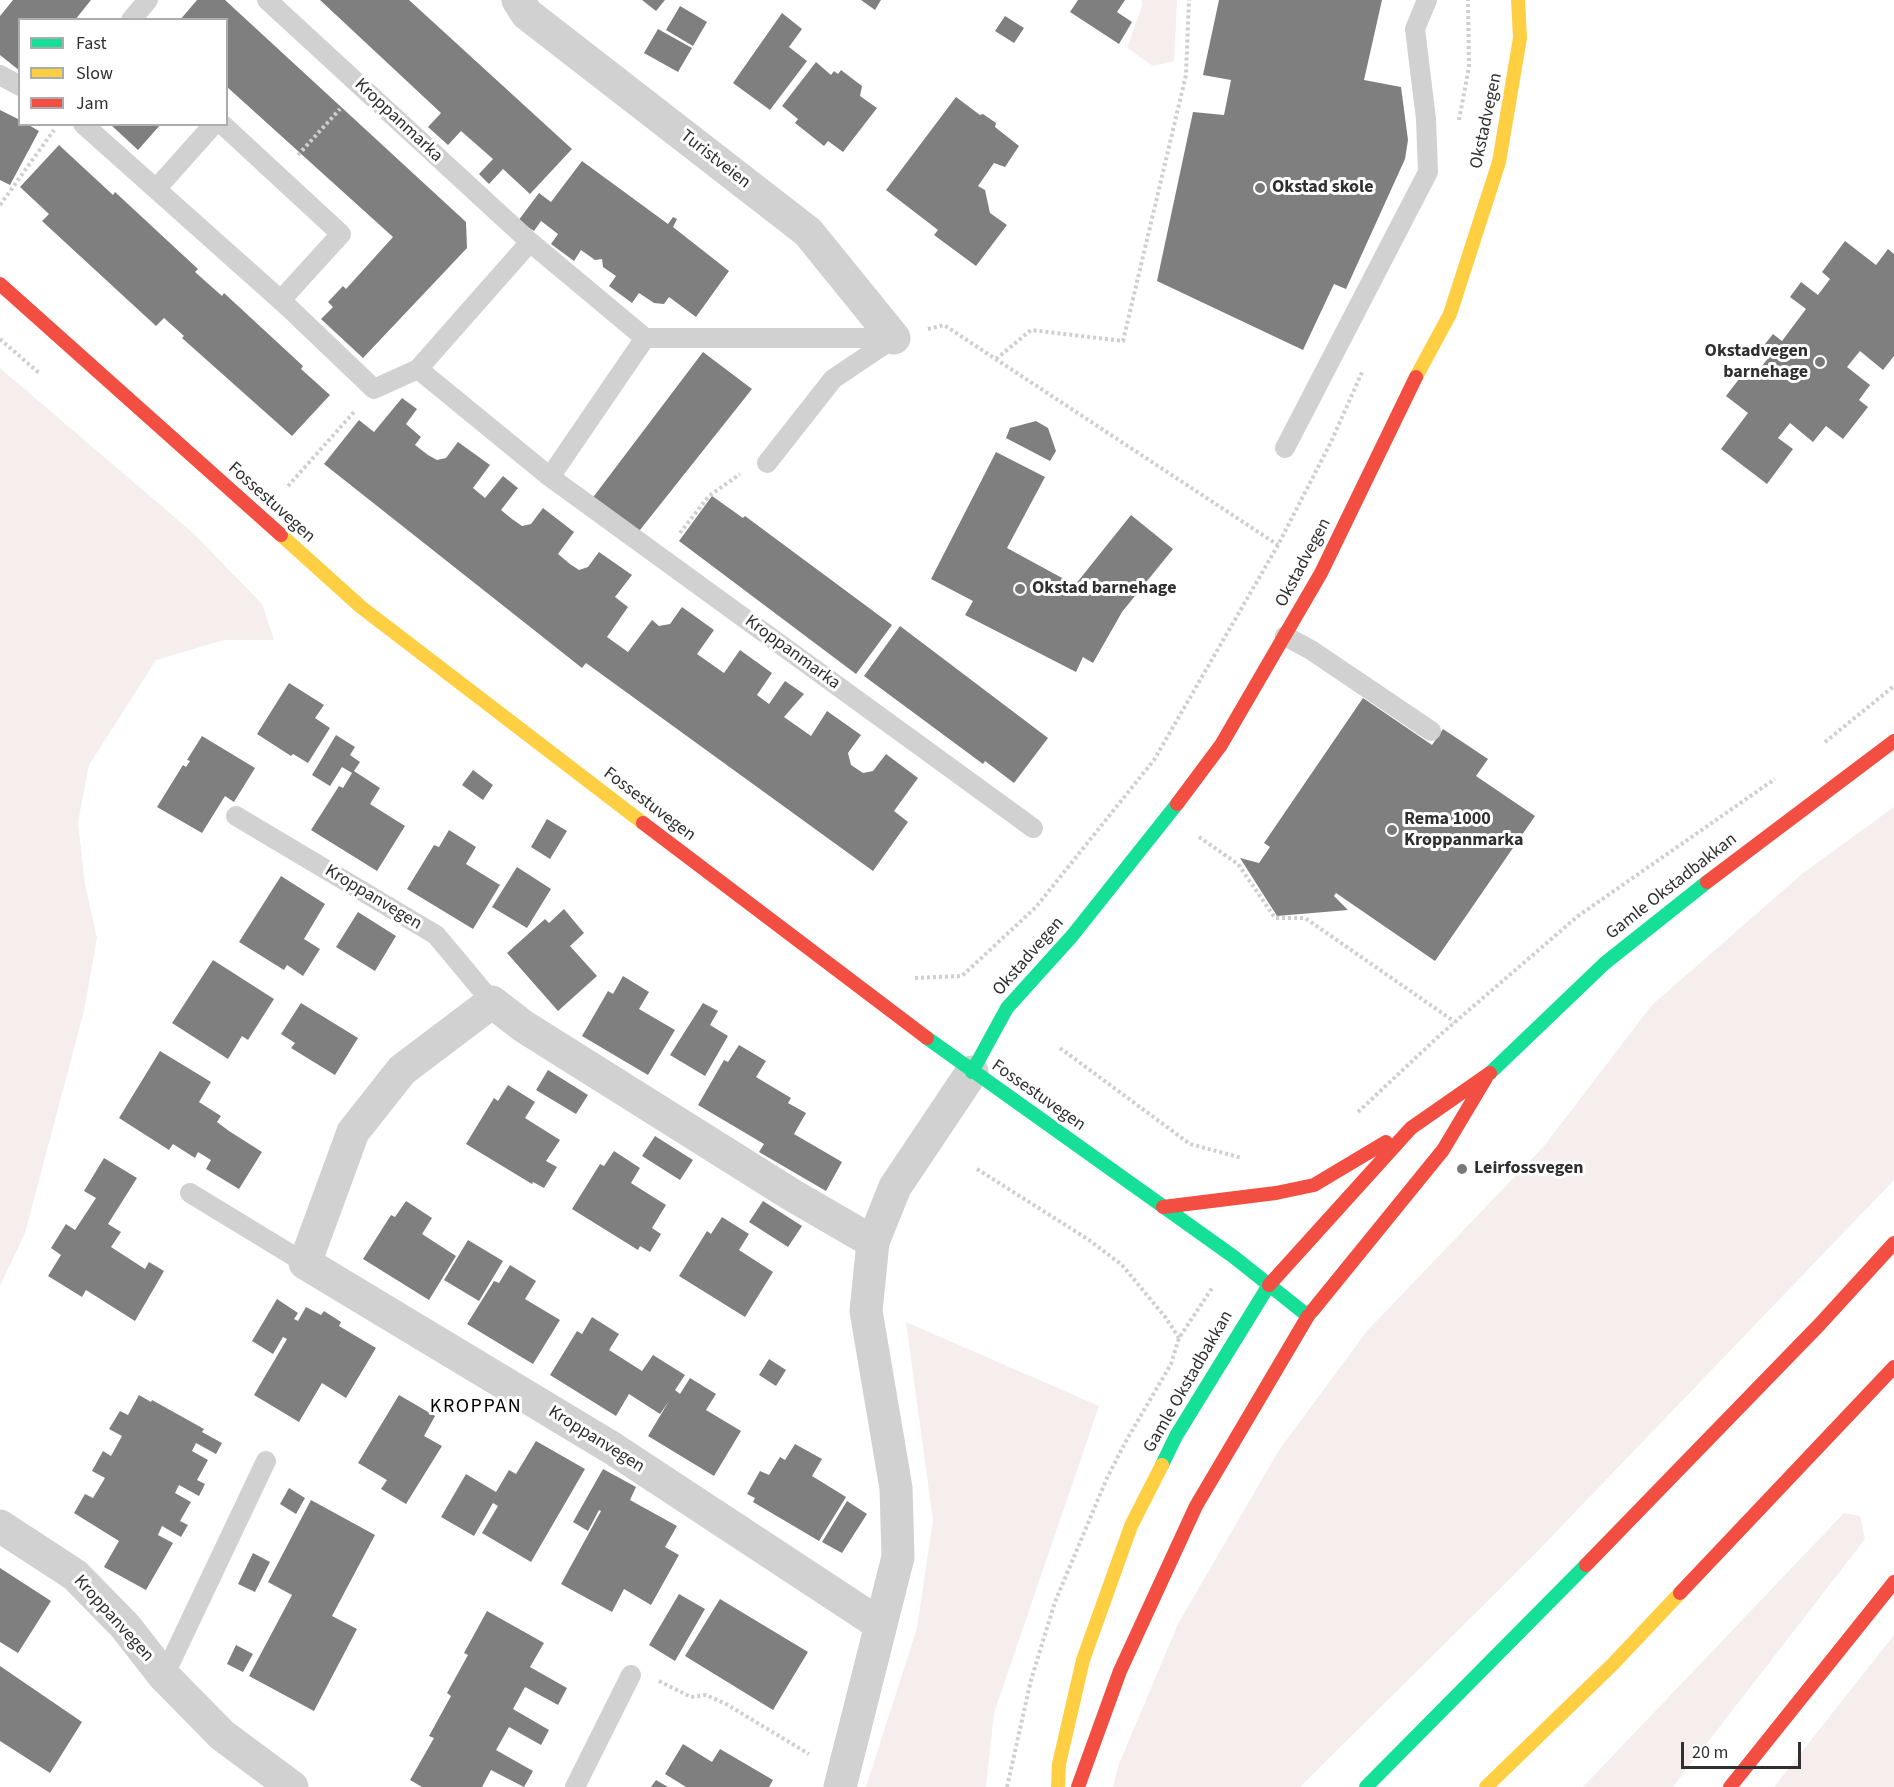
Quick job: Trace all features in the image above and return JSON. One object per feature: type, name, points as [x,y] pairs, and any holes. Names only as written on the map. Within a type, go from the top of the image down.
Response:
[{"type":"main road","name":"Okstadvegen","points":[[972,1072],[1007,1008],[1072,936],[1133,862],[1221,745],[1322,573],[1398,412],[1450,314],[1499,162],[1515,81],[1520,38],[1518,0]]},
{"type":"main road","name":"Fossestuvegen","points":[[0,284],[361,608],[972,1072],[1234,1257],[1308,1316]]},
{"type":"main road","name":"Gamle Okstadbakkan","points":[[1058,1787],[1059,1764],[1083,1660],[1131,1526],[1176,1436],[1269,1285],[1411,1128],[1486,1078],[1538,1025],[1605,963],[1770,832],[1894,741]]},
{"type":"main road","name":"Gamle Okstadbakkan","points":[[1078,1787],[1120,1671],[1196,1506],[1256,1400],[1308,1316],[1443,1150],[1486,1078]]},
{"type":"main road","points":[[1163,1207],[1276,1193],[1314,1185],[1411,1128]]},
{"type":"main road","points":[[1366,1787],[1555,1597],[1820,1324],[1894,1243]]},
{"type":"main road","points":[[1486,1787],[1613,1664],[1894,1367]]},
{"type":"main road","points":[[1730,1787],[1894,1582]]},
{"type":"street","name":"Turistveien","points":[[518,0],[527,14],[808,232],[894,338]]},
{"type":"street","points":[[305,1263],[353,1132],[402,1070],[492,1002]]},
{"type":"street","name":"Kroppanvegen","points":[[492,1002],[542,1038],[792,1195],[873,1242]]},
{"type":"street","points":[[841,1781],[897,1557],[896,1488],[866,1311],[873,1242],[895,1187],[972,1072]]},
{"type":"street","name":"Kroppanvegen","points":[[305,1263],[612,1448],[881,1625]]},
{"type":"street","name":"Kroppanvegen","points":[[0,1526],[75,1575],[125,1626],[164,1676],[222,1735],[292,1787]]},
{"type":"lane","points":[[133,18],[148,0]]},
{"type":"lane","name":"Kroppanmarka","points":[[267,0],[530,242],[645,338]]},
{"type":"lane","points":[[1286,448],[1428,172],[1426,119],[1415,29],[1427,0]]},
{"type":"lane","points":[[0,75],[18,85]]},
{"type":"lane","points":[[85,126],[281,300],[374,389],[418,369],[530,242]]},
{"type":"lane","points":[[156,189],[212,126]]},
{"type":"lane","points":[[224,126],[341,234],[281,300]]},
{"type":"lane","points":[[550,477],[645,338],[894,338]]},
{"type":"lane","points":[[767,463],[833,379],[894,338]]},
{"type":"lane","name":"Kroppanmarka","points":[[418,369],[550,477],[1033,828]]},
{"type":"lane","points":[[1285,636],[1311,650],[1431,731]]},
{"type":"lane","name":"Kroppanvegen","points":[[236,816],[436,935],[492,1002]]},
{"type":"lane","name":"Kroppanvegen","points":[[190,1193],[305,1263]]},
{"type":"lane","name":"Kroppanvegen","points":[[164,1676],[266,1461]]},
{"type":"lane","points":[[575,1787],[632,1674]]},
{"type":"path","points":[[996,359],[1031,330],[1123,341],[1186,75],[1189,0]]},
{"type":"path","points":[[1458,126],[1468,68],[1468,0]]},
{"type":"path","points":[[278,176],[361,87]]},
{"type":"path","points":[[0,205],[57,126]]},
{"type":"path","points":[[894,338],[944,325],[1278,545]]},
{"type":"path","points":[[915,978],[962,976],[1036,907],[1154,760],[1278,545],[1331,442],[1365,365]]},
{"type":"path","points":[[288,486],[374,389]]},
{"type":"path","points":[[662,558],[709,496],[753,464],[767,463]]},
{"type":"path","points":[[1817,749],[1894,686]]},
{"type":"path","points":[[1349,1120],[1455,1022],[1578,916],[1779,776]]},
{"type":"path","points":[[1198,837],[1238,864],[1275,918],[1305,918],[1455,1022]]},
{"type":"path","points":[[1060,1048],[1190,1144],[1244,1158]]},
{"type":"path","points":[[977,1169],[1089,1240],[1122,1265],[1166,1318],[1179,1338]]},
{"type":"path","points":[[632,1674],[640,1671],[692,1697],[706,1695],[726,1704],[841,1781]]},
{"type":"shaded area","points":[[1141,0],[1177,0],[1174,61],[1153,66],[1127,48],[1143,3]]},
{"type":"shaded area","points":[[0,368],[193,533],[262,604],[274,640],[224,640],[156,660],[89,765],[78,822],[85,884],[97,938],[84,1011],[25,1233],[0,1286]]},
{"type":"shaded area","points":[[1894,807],[1894,1180],[1532,1557],[1300,1787],[1113,1787],[1119,1764],[1178,1624],[1279,1450],[1367,1331],[1544,1146],[1652,1005],[1802,874]]},
{"type":"shaded area","points":[[906,1322],[1099,1406],[994,1713],[986,1787],[866,1787],[917,1628],[933,1520]]},
{"type":"shaded area","points":[[1844,1513],[1860,1516],[1865,1539],[1673,1787],[1583,1787]]},
{"type":"shaded area","points":[[1894,1635],[1894,1787],[1774,1787]]},
{"type":"building","points":[[13,0],[91,0],[77,18],[18,18],[18,69],[0,55],[0,16]]},
{"type":"building","points":[[197,0],[225,0],[466,222],[467,248],[363,358],[321,319],[333,307],[328,302],[343,286],[346,289],[393,237],[228,88],[228,18],[182,18]]},
{"type":"building","points":[[320,0],[409,0],[572,149],[530,194],[503,169],[489,184],[479,174],[493,159],[461,131],[448,145],[428,127],[441,113]]},
{"type":"building","points":[[642,0],[665,0],[656,11]]},
{"type":"building","points":[[861,0],[881,0],[875,10]]},
{"type":"building","points":[[1078,0],[1125,0],[1117,12],[1132,22],[1119,44],[1070,12]]},
{"type":"building","points":[[1219,0],[1382,0],[1364,80],[1401,87],[1408,140],[1405,159],[1346,289],[1334,284],[1303,350],[1157,281],[1193,112],[1224,115],[1231,80],[1203,75]]},
{"type":"building","points":[[680,6],[707,22],[693,46],[666,30]]},
{"type":"building","points":[[782,13],[802,29],[789,47],[807,61],[770,110],[733,83]]},
{"type":"building","points":[[1005,16],[1024,28],[1014,43],[995,31]]},
{"type":"building","points":[[658,29],[692,48],[678,72],[644,53]]},
{"type":"building","points":[[816,62],[831,75],[834,71],[838,74],[841,70],[862,86],[860,96],[877,108],[843,152],[828,141],[824,146],[795,123],[798,119],[782,106]]},
{"type":"building","points":[[956,97],[980,115],[983,114],[996,123],[995,127],[1019,146],[1005,167],[994,163],[978,186],[985,190],[990,213],[1007,225],[976,266],[934,235],[938,230],[886,190]]},
{"type":"building","points":[[0,110],[18,119],[18,126],[30,126],[39,131],[10,185],[0,180]]},
{"type":"building","points":[[112,126],[159,126],[138,150]]},
{"type":"building","points":[[59,145],[113,195],[115,192],[198,269],[195,272],[222,296],[224,293],[303,366],[301,369],[330,395],[292,436],[182,338],[184,336],[164,318],[156,326],[42,221],[49,214],[20,187]]},
{"type":"building","points":[[582,161],[668,224],[673,217],[677,219],[673,227],[729,271],[696,317],[669,297],[664,304],[654,303],[639,293],[632,303],[609,286],[616,276],[603,267],[602,259],[595,260],[581,250],[574,261],[551,244],[558,234],[541,221],[534,231],[518,221],[539,193],[551,202]]},
{"type":"building","points":[[1845,241],[1876,265],[1888,249],[1894,254],[1894,356],[1883,370],[1860,351],[1847,367],[1870,385],[1859,400],[1868,407],[1843,439],[1826,426],[1813,442],[1790,423],[1778,438],[1793,449],[1767,484],[1721,449],[1748,413],[1726,396],[1749,366],[1757,372],[1770,356],[1761,349],[1773,334],[1782,341],[1806,309],[1790,297],[1801,282],[1818,295],[1830,279],[1822,272]]},
{"type":"building","points":[[703,352],[752,389],[636,535],[591,500]]},
{"type":"building","points":[[402,398],[417,409],[406,424],[421,437],[415,445],[437,460],[446,458],[458,442],[490,465],[473,488],[485,498],[503,476],[518,488],[501,510],[512,519],[522,526],[531,524],[543,508],[574,532],[558,554],[570,564],[579,570],[588,567],[599,552],[632,575],[615,597],[628,607],[607,637],[628,652],[652,620],[659,626],[670,624],[682,607],[714,630],[697,654],[724,673],[740,650],[772,673],[757,695],[769,704],[785,681],[804,694],[784,717],[811,736],[827,711],[861,735],[848,753],[851,765],[863,773],[873,771],[886,754],[918,778],[894,811],[908,822],[873,871],[586,663],[582,668],[324,464],[359,420],[374,432]]},
{"type":"building","points":[[1036,421],[1048,428],[1056,451],[1050,461],[1006,438],[1010,428]]},
{"type":"building","points":[[996,452],[1045,477],[1007,548],[1075,585],[1131,515],[1173,549],[1122,612],[1093,663],[1083,657],[1076,672],[965,615],[973,601],[931,579]]},
{"type":"building","points":[[712,496],[743,518],[745,516],[892,625],[856,674],[679,541]]},
{"type":"building","points":[[900,626],[1048,738],[1014,783],[985,761],[983,764],[864,676]]},
{"type":"building","points":[[289,683],[324,705],[315,718],[330,728],[308,763],[293,754],[291,756],[257,734]]},
{"type":"building","points":[[1363,698],[1432,745],[1443,729],[1488,759],[1476,776],[1535,816],[1435,961],[1336,893],[1334,896],[1348,910],[1277,916],[1240,858],[1259,863],[1270,847],[1264,843]]},
{"type":"building","points":[[336,735],[355,747],[350,755],[360,762],[354,771],[380,788],[370,804],[405,826],[377,871],[311,830],[339,786],[343,788],[352,773],[342,767],[330,786],[312,775]]},
{"type":"building","points":[[202,736],[255,768],[234,802],[225,796],[202,833],[157,807],[183,765],[186,767],[190,761],[187,760]]},
{"type":"building","points":[[473,770],[493,785],[483,800],[462,785]]},
{"type":"building","points":[[547,819],[567,831],[550,859],[531,847]]},
{"type":"building","points":[[449,830],[476,847],[466,864],[500,885],[473,929],[407,889],[434,845],[439,847]]},
{"type":"building","points":[[517,867],[551,889],[527,928],[492,907]]},
{"type":"building","points":[[281,876],[325,904],[304,939],[320,949],[303,976],[287,965],[284,970],[239,942]]},
{"type":"building","points":[[564,909],[584,933],[570,946],[597,976],[558,1011],[507,953],[545,919],[549,923]]},
{"type":"building","points":[[358,912],[396,936],[375,971],[336,947]]},
{"type":"building","points":[[213,960],[274,999],[248,1040],[242,1036],[228,1059],[172,1023]]},
{"type":"building","points":[[623,976],[649,992],[639,1009],[675,1030],[648,1075],[582,1036],[608,991],[613,994]]},
{"type":"building","points":[[301,1003],[358,1038],[335,1075],[291,1048],[295,1043],[281,1034]]},
{"type":"building","points":[[703,1003],[718,1011],[710,1025],[728,1036],[705,1076],[670,1055]]},
{"type":"building","points":[[739,1045],[766,1061],[756,1077],[791,1098],[788,1103],[806,1113],[794,1134],[842,1162],[826,1191],[759,1152],[764,1144],[698,1105],[724,1060],[728,1062]]},
{"type":"building","points":[[160,1051],[211,1082],[199,1102],[221,1116],[217,1122],[262,1152],[239,1189],[206,1169],[211,1160],[198,1152],[195,1158],[173,1144],[169,1150],[119,1118]]},
{"type":"building","points":[[548,1070],[588,1095],[576,1114],[536,1090]]},
{"type":"building","points":[[508,1085],[535,1102],[525,1118],[560,1140],[546,1161],[557,1167],[544,1188],[533,1182],[532,1184],[466,1144],[494,1098],[498,1101]]},
{"type":"building","points":[[655,1136],[693,1160],[680,1180],[642,1156]]},
{"type":"building","points":[[614,1151],[640,1168],[631,1183],[666,1205],[652,1228],[661,1234],[650,1252],[640,1246],[638,1250],[572,1209],[600,1164],[604,1166]]},
{"type":"building","points":[[104,1158],[137,1178],[108,1224],[121,1232],[111,1247],[145,1269],[149,1262],[164,1271],[135,1321],[86,1290],[82,1297],[48,1276],[61,1255],[51,1248],[66,1224],[75,1230],[96,1198],[84,1191]]},
{"type":"building","points":[[406,1201],[432,1218],[422,1234],[456,1256],[429,1300],[363,1259],[391,1215],[395,1217]]},
{"type":"building","points":[[763,1201],[802,1226],[788,1247],[749,1222]]},
{"type":"building","points":[[722,1217],[749,1234],[739,1250],[773,1272],[745,1317],[679,1276],[707,1231],[711,1234]]},
{"type":"building","points":[[468,1240],[503,1261],[479,1301],[444,1280]]},
{"type":"building","points":[[510,1265],[536,1281],[525,1299],[560,1320],[533,1364],[467,1324],[494,1281],[499,1283]]},
{"type":"building","points":[[277,1299],[298,1313],[294,1319],[298,1321],[306,1307],[321,1315],[324,1311],[341,1322],[339,1326],[376,1348],[346,1398],[322,1383],[299,1422],[254,1395],[287,1339],[283,1337],[273,1354],[252,1341]]},
{"type":"building","points":[[592,1317],[619,1334],[609,1350],[642,1371],[653,1355],[685,1375],[675,1390],[680,1394],[690,1378],[716,1394],[706,1410],[741,1431],[714,1476],[648,1436],[669,1401],[660,1414],[629,1394],[616,1416],[550,1375],[577,1331],[582,1334]]},
{"type":"building","points":[[769,1359],[786,1370],[776,1386],[759,1375]]},
{"type":"building","points":[[139,1395],[204,1429],[202,1432],[222,1443],[216,1454],[196,1443],[192,1451],[208,1460],[197,1480],[205,1484],[199,1496],[179,1485],[175,1493],[191,1502],[180,1521],[188,1525],[181,1537],[162,1526],[158,1535],[173,1543],[146,1590],[104,1567],[119,1541],[74,1513],[85,1494],[93,1498],[105,1478],[92,1471],[103,1451],[111,1456],[122,1436],[109,1429],[120,1411],[128,1415]]},
{"type":"building","points":[[399,1395],[435,1416],[424,1436],[442,1446],[406,1504],[381,1489],[387,1480],[358,1463]]},
{"type":"building","points":[[536,1441],[585,1469],[531,1562],[482,1533],[498,1506],[493,1503],[474,1536],[441,1517],[466,1474],[496,1492],[509,1470],[516,1474]]},
{"type":"building","points":[[795,1444],[822,1459],[812,1476],[846,1497],[819,1541],[753,1502],[755,1498],[747,1494],[760,1471],[769,1475],[780,1457],[785,1460]]},
{"type":"building","points":[[603,1469],[636,1487],[630,1500],[677,1526],[665,1547],[679,1555],[651,1605],[624,1589],[612,1612],[561,1584],[601,1511],[599,1510],[588,1531],[573,1522]]},
{"type":"building","points":[[289,1488],[305,1498],[296,1514],[280,1504]]},
{"type":"building","points":[[311,1500],[375,1535],[332,1616],[357,1629],[314,1711],[249,1676],[292,1595],[268,1582]]},
{"type":"building","points":[[847,1501],[867,1514],[842,1553],[822,1542]]},
{"type":"building","points":[[253,1553],[270,1562],[255,1592],[238,1584]]},
{"type":"building","points":[[0,1568],[51,1601],[18,1653],[0,1642]]},
{"type":"building","points":[[679,1594],[705,1609],[675,1661],[649,1645]]},
{"type":"building","points":[[720,1599],[808,1652],[773,1710],[685,1656]]},
{"type":"building","points":[[487,1611],[544,1643],[530,1667],[567,1688],[558,1705],[525,1687],[513,1709],[549,1730],[541,1745],[509,1727],[496,1750],[533,1771],[524,1787],[491,1770],[482,1787],[422,1787],[410,1780],[434,1738],[429,1736],[451,1696],[447,1693],[468,1655],[464,1653]]},
{"type":"building","points":[[236,1645],[253,1654],[243,1672],[227,1664]]},
{"type":"building","points":[[0,1666],[82,1722],[50,1773],[0,1741]]},
{"type":"building","points":[[683,1744],[712,1762],[720,1749],[773,1780],[769,1787],[686,1787],[665,1774]]},
{"type":"building","points":[[656,1780],[668,1787],[651,1787]]},
{"type":"traffic: fast","points":[[972,1072],[1007,1008],[1072,936],[1177,804]]},
{"type":"traffic: fast","points":[[1490,1073],[1605,963],[1707,882]]},
{"type":"traffic: fast","points":[[927,1038],[1234,1257],[1308,1316],[1313,1310]]},
{"type":"traffic: fast","points":[[1162,1465],[1176,1436],[1269,1285]]},
{"type":"traffic: fast","points":[[1366,1787],[1586,1565]]},
{"type":"traffic: slow","points":[[1416,377],[1450,314],[1499,162],[1520,38],[1518,0]]},
{"type":"traffic: slow","points":[[281,535],[361,607],[643,823]]},
{"type":"traffic: slow","points":[[1058,1787],[1059,1764],[1083,1660],[1131,1526],[1162,1465]]},
{"type":"traffic: slow","points":[[1486,1787],[1613,1664],[1680,1593]]},
{"type":"traffic: jam","points":[[0,284],[281,535]]},
{"type":"traffic: jam","points":[[1177,804],[1221,745],[1321,573],[1416,377]]},
{"type":"traffic: jam","points":[[1707,882],[1894,741]]},
{"type":"traffic: jam","points":[[643,823],[927,1038]]},
{"type":"traffic: jam","points":[[1269,1285],[1411,1128],[1490,1073]]},
{"type":"traffic: jam","points":[[1313,1310],[1443,1150],[1486,1078]]},
{"type":"traffic: jam","points":[[1163,1207],[1276,1193],[1314,1185],[1386,1142]]},
{"type":"traffic: jam","points":[[1586,1565],[1820,1324],[1894,1243]]},
{"type":"traffic: jam","points":[[1078,1787],[1120,1671],[1196,1506],[1308,1316]]},
{"type":"traffic: jam","points":[[1680,1593],[1894,1367]]},
{"type":"traffic: jam","points":[[1730,1787],[1894,1582]]},
{"type":"place","name":"Okstad skole","points":[[1260,188]]},
{"type":"place","name":"Okstadvegen barnehage","points":[[1820,362]]},
{"type":"place","name":"Okstad barnehage","points":[[1020,589]]},
{"type":"place","name":"Rema 1000 Kroppanmarka","points":[[1392,830]]},
{"type":"place","name":"Leirfossvegen","points":[[1462,1169]]},
{"type":"district","name":"KROPPAN","points":[[476,1408]]}]
